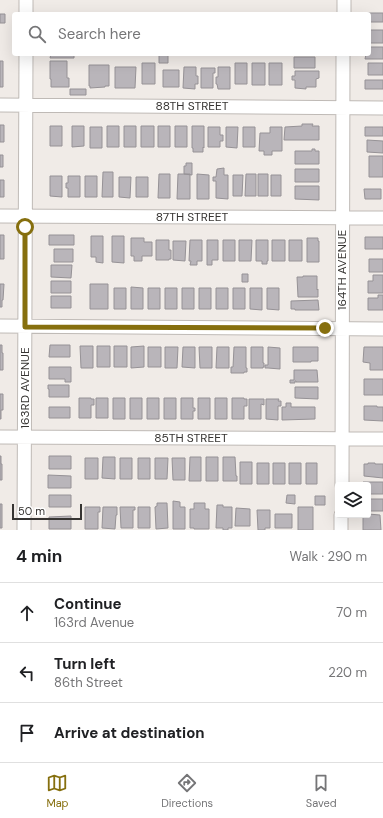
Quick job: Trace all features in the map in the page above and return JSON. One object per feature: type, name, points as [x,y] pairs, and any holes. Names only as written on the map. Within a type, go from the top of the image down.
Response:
[{"type":"street","points":[[26,0],[26,12]]},
{"type":"street","points":[[344,0],[344,12]]},
{"type":"street","name":"163RD AVENUE","points":[[24,530],[26,56]]},
{"type":"street","name":"164TH AVENUE","points":[[342,482],[343,56]]},
{"type":"street","name":"88TH STREET","points":[[0,105],[383,108]]},
{"type":"street","name":"87TH STREET","points":[[0,216],[383,218]]},
{"type":"street","points":[[0,326],[383,329]]},
{"type":"street","name":"85TH STREET","points":[[0,437],[383,439]]},
{"type":"street","points":[[341,518],[341,530]]},
{"type":"building","points":[[371,13],[383,13],[383,22],[371,22]]},
{"type":"building","points":[[0,14],[5,14],[5,23],[0,23]]},
{"type":"building","points":[[371,30],[383,30],[383,43],[371,43]]},
{"type":"building","points":[[371,47],[383,47],[383,59],[365,59],[366,56],[371,56]]},
{"type":"building","points":[[50,56],[74,56],[74,58],[50,58]]},
{"type":"building","points":[[159,56],[168,56],[168,63],[159,63]]},
{"type":"building","points":[[294,57],[315,57],[315,68],[294,68]]},
{"type":"building","points":[[0,61],[3,61],[3,87],[0,87]]},
{"type":"building","points":[[50,61],[67,61],[67,78],[69,78],[69,87],[51,87]]},
{"type":"building","points":[[142,63],[155,63],[155,84],[142,84]]},
{"type":"building","points":[[235,63],[247,63],[247,84],[235,84]]},
{"type":"building","points":[[252,63],[265,63],[265,85],[252,85]]},
{"type":"building","points":[[269,63],[282,63],[282,85],[269,85]]},
{"type":"building","points":[[368,63],[383,63],[383,75],[368,75]]},
{"type":"building","points":[[89,65],[109,65],[109,86],[90,88]]},
{"type":"building","points":[[115,67],[136,67],[135,88],[115,88]]},
{"type":"building","points":[[184,67],[196,67],[198,84],[195,84],[195,89],[183,88]]},
{"type":"building","points":[[218,67],[230,67],[230,89],[218,89],[216,77],[218,77]]},
{"type":"building","points":[[201,68],[215,68],[215,73],[213,73],[213,88],[201,88]]},
{"type":"building","points":[[163,70],[179,70],[179,87],[163,87]]},
{"type":"building","points":[[295,71],[319,71],[319,78],[316,79],[316,87],[306,87],[306,89],[295,88],[295,80],[292,80],[292,76],[295,76]]},
{"type":"building","points":[[365,80],[383,80],[383,89],[365,89]]},
{"type":"building","points":[[70,89],[86,89],[86,95],[70,95]]},
{"type":"building","points":[[302,124],[313,124],[312,126],[319,126],[319,140],[284,140],[285,127],[302,126]]},
{"type":"building","points":[[0,125],[4,125],[4,142],[0,142]]},
{"type":"building","points":[[50,126],[62,126],[62,146],[50,146]]},
{"type":"building","points":[[72,126],[84,126],[84,146],[72,147]]},
{"type":"building","points":[[107,126],[119,126],[119,147],[107,147]]},
{"type":"building","points":[[124,126],[136,126],[136,147],[124,147]]},
{"type":"building","points":[[141,126],[154,126],[154,147],[141,147]]},
{"type":"building","points":[[158,126],[170,126],[170,147],[158,147]]},
{"type":"building","points":[[175,126],[187,126],[187,147],[175,147]]},
{"type":"building","points":[[192,126],[204,126],[203,152],[193,152]]},
{"type":"building","points":[[90,127],[102,127],[102,148],[90,148]]},
{"type":"building","points":[[208,127],[220,127],[220,135],[223,135],[223,141],[220,141],[220,147],[208,147]]},
{"type":"building","points":[[226,127],[238,127],[237,148],[226,147]]},
{"type":"building","points":[[243,127],[255,127],[255,147],[243,147]]},
{"type":"building","points":[[270,127],[282,127],[282,151],[272,151],[272,155],[264,155],[264,151],[259,151],[260,133],[270,133]]},
{"type":"building","points":[[365,127],[383,127],[383,136],[365,136]]},
{"type":"building","points":[[367,140],[383,141],[383,153],[367,152]]},
{"type":"building","points":[[312,149],[319,151],[319,164],[295,164],[295,151],[312,151]]},
{"type":"building","points":[[0,155],[3,155],[3,167],[0,167]]},
{"type":"building","points":[[369,156],[383,156],[383,177],[369,177]]},
{"type":"building","points":[[186,163],[192,163],[192,175],[184,174],[184,166],[186,166]]},
{"type":"building","points":[[224,168],[224,175],[228,175],[228,199],[216,198],[216,181],[213,181],[213,177],[216,177],[217,169]]},
{"type":"building","points":[[295,169],[319,169],[319,182],[295,182]]},
{"type":"building","points":[[103,172],[113,172],[113,197],[102,197]]},
{"type":"building","points":[[159,174],[170,174],[170,198],[158,198]]},
{"type":"building","points":[[178,174],[190,174],[190,199],[177,199]]},
{"type":"building","points":[[197,174],[209,175],[209,199],[197,199]]},
{"type":"building","points":[[246,174],[256,174],[256,196],[245,196]]},
{"type":"building","points":[[258,174],[268,174],[268,196],[258,196]]},
{"type":"building","points":[[233,175],[243,175],[242,196],[233,196]]},
{"type":"building","points":[[271,175],[281,175],[281,196],[271,196]]},
{"type":"building","points":[[50,176],[62,176],[62,197],[50,196]]},
{"type":"building","points":[[68,176],[80,176],[80,197],[68,197],[68,188],[66,188],[66,183],[68,183]]},
{"type":"building","points":[[85,176],[97,176],[97,197],[85,197]]},
{"type":"building","points":[[119,177],[131,177],[130,198],[119,197]]},
{"type":"building","points":[[136,177],[148,177],[148,197],[136,197]]},
{"type":"building","points":[[0,180],[4,180],[4,197],[0,197]]},
{"type":"building","points":[[295,186],[319,186],[319,200],[295,199]]},
{"type":"building","points":[[364,189],[381,189],[381,199],[365,199]]},
{"type":"building","points":[[0,235],[4,235],[4,259],[0,259]]},
{"type":"building","points":[[49,235],[74,235],[74,245],[49,245]]},
{"type":"building","points":[[91,236],[103,236],[103,263],[96,262],[96,257],[91,257]]},
{"type":"building","points":[[112,236],[124,236],[124,263],[112,262]]},
{"type":"building","points":[[365,237],[383,237],[383,249],[365,249]]},
{"type":"building","points":[[131,238],[144,238],[144,242],[152,242],[152,256],[142,256],[142,261],[134,261],[134,256],[131,256]]},
{"type":"building","points":[[307,238],[318,238],[319,262],[307,262]]},
{"type":"building","points":[[156,240],[169,240],[171,259],[156,260]]},
{"type":"building","points":[[190,240],[202,240],[202,261],[197,261],[197,265],[190,265]]},
{"type":"building","points":[[207,240],[218,240],[218,260],[212,260],[212,265],[207,265]]},
{"type":"building","points":[[223,240],[235,240],[235,261],[223,261]]},
{"type":"building","points":[[239,240],[252,240],[251,261],[239,261]]},
{"type":"building","points":[[256,240],[268,240],[267,264],[262,264],[262,261],[256,261]]},
{"type":"building","points":[[272,240],[285,240],[285,261],[272,261]]},
{"type":"building","points":[[289,240],[302,240],[302,261],[289,261]]},
{"type":"building","points":[[173,241],[186,241],[185,261],[173,260]]},
{"type":"building","points":[[54,249],[73,249],[73,262],[54,262]]},
{"type":"building","points":[[369,259],[383,259],[383,272],[369,272]]},
{"type":"building","points":[[51,265],[72,265],[71,278],[51,277]]},
{"type":"building","points":[[242,274],[248,274],[248,282],[242,282]]},
{"type":"building","points":[[373,275],[383,275],[383,293],[368,293],[368,281],[373,281]]},
{"type":"building","points":[[317,276],[318,297],[298,297],[297,277]]},
{"type":"building","points":[[51,281],[71,281],[71,293],[51,293]]},
{"type":"building","points":[[0,284],[4,284],[2,307],[0,307]]},
{"type":"building","points":[[90,284],[108,284],[108,309],[90,309]]},
{"type":"building","points":[[131,287],[143,288],[143,309],[131,309]]},
{"type":"building","points":[[114,288],[126,288],[126,309],[114,309]]},
{"type":"building","points":[[148,288],[160,288],[160,309],[148,309]]},
{"type":"building","points":[[165,288],[177,288],[177,309],[165,309]]},
{"type":"building","points":[[182,288],[194,288],[194,309],[182,309]]},
{"type":"building","points":[[199,288],[211,288],[211,309],[199,309]]},
{"type":"building","points":[[216,288],[228,288],[228,309],[216,309]]},
{"type":"building","points":[[233,288],[245,288],[245,309],[233,309]]},
{"type":"building","points":[[250,288],[262,288],[262,310],[250,309]]},
{"type":"building","points":[[267,288],[279,288],[279,310],[267,309]]},
{"type":"building","points":[[378,295],[383,295],[383,310],[368,310],[368,298],[378,298]]},
{"type":"building","points":[[51,296],[71,296],[71,308],[51,308]]},
{"type":"building","points":[[318,300],[319,310],[291,309],[291,301]]},
{"type":"building","points":[[0,345],[2,345],[3,353],[3,370],[0,370]]},
{"type":"building","points":[[50,345],[70,345],[70,357],[49,357]]},
{"type":"building","points":[[80,346],[93,346],[93,368],[81,368]]},
{"type":"building","points":[[97,346],[110,346],[110,367],[97,367]]},
{"type":"building","points":[[114,346],[127,346],[127,367],[114,367]]},
{"type":"building","points":[[144,346],[144,367],[131,368],[131,347]]},
{"type":"building","points":[[148,347],[161,347],[161,367],[148,367]]},
{"type":"building","points":[[165,347],[178,347],[177,368],[165,368]]},
{"type":"building","points":[[183,347],[195,347],[195,368],[182,367]]},
{"type":"building","points":[[199,347],[212,347],[212,368],[200,368]]},
{"type":"building","points":[[217,347],[229,347],[229,368],[216,368]]},
{"type":"building","points":[[234,347],[246,347],[247,372],[231,373],[231,367],[233,367]]},
{"type":"building","points":[[251,347],[263,347],[263,368],[251,368]]},
{"type":"building","points":[[268,347],[280,348],[280,369],[265,368],[265,365],[268,365]]},
{"type":"building","points":[[293,347],[318,347],[318,361],[293,362]]},
{"type":"building","points":[[364,347],[383,347],[383,370],[370,370],[370,363],[363,362]]},
{"type":"building","points":[[49,367],[71,367],[71,382],[65,382],[65,379],[49,379]]},
{"type":"building","points":[[294,370],[317,370],[318,382],[295,381],[295,383],[290,383],[290,380],[294,380]]},
{"type":"building","points":[[364,379],[383,379],[383,395],[364,395]]},
{"type":"building","points":[[48,385],[69,385],[69,397],[49,397]]},
{"type":"building","points":[[295,387],[318,387],[318,399],[295,398]]},
{"type":"building","points":[[0,394],[3,394],[3,410],[1,410],[1,419],[0,419]]},
{"type":"building","points":[[79,398],[94,399],[94,405],[91,405],[91,418],[79,418]]},
{"type":"building","points":[[96,398],[108,398],[108,418],[96,418]]},
{"type":"building","points":[[113,398],[125,398],[125,419],[113,419]]},
{"type":"building","points":[[130,398],[142,398],[142,419],[130,419]]},
{"type":"building","points":[[147,398],[159,398],[159,419],[147,419]]},
{"type":"building","points":[[164,398],[176,398],[176,419],[164,419]]},
{"type":"building","points":[[181,398],[193,398],[193,408],[195,408],[195,411],[193,411],[193,419],[181,419]]},
{"type":"building","points":[[198,398],[210,398],[210,419],[198,419]]},
{"type":"building","points":[[215,398],[227,398],[227,419],[215,419]]},
{"type":"building","points":[[232,398],[247,399],[247,406],[244,406],[244,419],[232,419]]},
{"type":"building","points":[[249,399],[264,399],[264,405],[261,404],[261,419],[249,419]]},
{"type":"building","points":[[266,399],[279,399],[278,401],[281,401],[281,406],[278,406],[278,420],[266,419]]},
{"type":"building","points":[[286,403],[291,403],[291,407],[315,407],[315,419],[282,420],[282,407],[286,407]]},
{"type":"building","points":[[364,406],[383,407],[383,421],[364,420]]},
{"type":"building","points":[[49,407],[70,407],[70,418],[49,418]]},
{"type":"building","points":[[0,456],[2,464],[2,480],[0,480]]},
{"type":"building","points":[[49,456],[71,456],[71,469],[49,469]]},
{"type":"building","points":[[103,457],[115,457],[115,479],[102,478]]},
{"type":"building","points":[[190,457],[201,457],[201,481],[189,481]]},
{"type":"building","points":[[206,457],[218,457],[218,481],[206,481]]},
{"type":"building","points":[[223,457],[235,457],[237,481],[223,481]]},
{"type":"building","points":[[85,458],[98,458],[98,479],[85,479]]},
{"type":"building","points":[[120,458],[132,458],[132,479],[120,479]]},
{"type":"building","points":[[138,458],[150,458],[150,479],[138,479]]},
{"type":"building","points":[[155,458],[168,458],[167,479],[155,479]]},
{"type":"building","points":[[172,458],[185,458],[185,480],[173,480]]},
{"type":"building","points":[[240,462],[252,462],[252,484],[240,484]]},
{"type":"building","points":[[257,463],[269,463],[269,484],[257,484]]},
{"type":"building","points":[[273,463],[285,463],[285,484],[273,484]]},
{"type":"building","points":[[289,463],[301,463],[301,484],[289,484]]},
{"type":"building","points":[[306,463],[317,463],[317,484],[306,484]]},
{"type":"building","points":[[364,464],[383,464],[383,478],[364,476]]},
{"type":"building","points":[[48,475],[71,476],[71,488],[48,488]]},
{"type":"building","points":[[371,482],[383,482],[383,494],[371,494]]},
{"type":"building","points":[[49,495],[71,495],[71,507],[49,507]]},
{"type":"building","points":[[287,495],[295,495],[295,504],[286,503]]},
{"type":"building","points":[[315,496],[325,496],[325,505],[315,505]]},
{"type":"building","points":[[371,499],[383,499],[383,511],[371,511]]},
{"type":"building","points":[[173,501],[180,502],[180,507],[185,507],[185,529],[173,529]]},
{"type":"building","points":[[157,503],[167,503],[168,528],[156,529],[155,507],[157,506]]},
{"type":"building","points":[[194,503],[205,503],[205,509],[209,509],[209,529],[190,528],[190,509],[194,509]]},
{"type":"building","points":[[0,504],[2,504],[2,528],[0,528]]},
{"type":"building","points":[[217,505],[232,507],[232,528],[223,530],[223,528],[216,528]]},
{"type":"building","points":[[85,507],[100,507],[100,512],[98,512],[98,529],[85,529]]},
{"type":"building","points":[[103,507],[117,507],[115,529],[102,528]]},
{"type":"building","points":[[120,507],[135,507],[135,510],[133,510],[133,528],[121,528]]},
{"type":"building","points":[[138,507],[150,507],[150,528],[138,528]]},
{"type":"building","points":[[298,507],[313,507],[313,530],[298,530]]},
{"type":"building","points":[[236,508],[250,509],[250,526],[235,526]]},
{"type":"building","points":[[257,510],[270,510],[270,528],[258,530]]},
{"type":"building","points":[[275,514],[292,514],[292,528],[275,528]]},
{"type":"building","points":[[371,514],[380,515],[381,530],[363,530],[363,518],[371,518]]},
{"type":"building","points":[[71,516],[71,529],[49,529],[49,517]]},
{"type":"route","points":[[25,227],[25,327],[325,328]]}]
